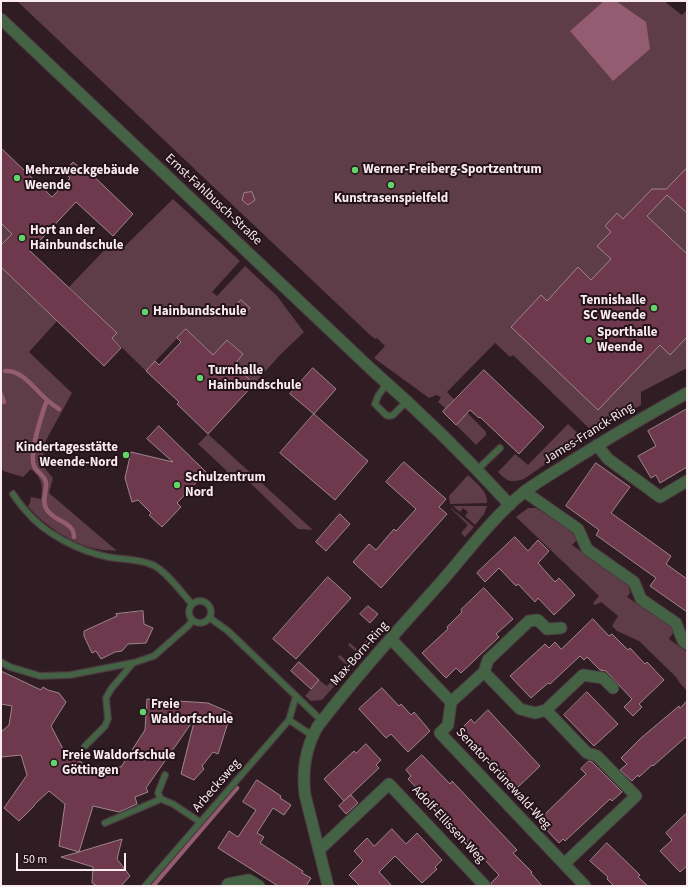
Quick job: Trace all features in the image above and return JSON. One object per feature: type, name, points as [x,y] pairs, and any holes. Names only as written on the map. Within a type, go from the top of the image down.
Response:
[{"type":"street","name":"Ernst-Fahlbusch-Straße","points":[[1,19],[387,383],[407,400],[510,504]]},
{"type":"street","name":"James-Franck-Ring","points":[[510,504],[525,492],[597,445],[636,421],[687,393]]},
{"type":"street","points":[[597,445],[608,459],[660,497],[687,481]]},
{"type":"street","points":[[525,492],[578,529],[587,548],[634,582],[641,599],[676,623],[683,641],[687,644]]},
{"type":"street","name":"Max-Born-Ring","points":[[328,886],[303,782],[305,759],[312,736],[322,721],[391,639],[510,504]]},
{"type":"street","points":[[391,639],[451,702],[484,672],[488,660],[529,621],[538,620],[547,630],[561,628]]},
{"type":"street","points":[[484,672],[520,709],[535,713],[546,710],[583,675],[603,678],[613,688]]},
{"type":"street","name":"Senator-Grünewald-Weg","points":[[451,702],[448,725],[440,733],[585,886]]},
{"type":"street","points":[[546,710],[588,753],[597,756],[636,796],[564,864]]},
{"type":"street","name":"Adolf-Ellissen-Weg","points":[[319,850],[389,784],[485,886]]},
{"type":"street","points":[[227,886],[228,884],[249,880],[259,886]]},
{"type":"lane","points":[[387,383],[378,396],[375,404],[386,416],[393,415],[407,400]]},
{"type":"lane","points":[[474,466],[500,448]]},
{"type":"lane","points":[[13,494],[26,512],[60,539],[92,553],[109,557],[137,560],[154,566],[168,577],[192,604]]},
{"type":"lane","points":[[197,601],[202,601],[208,604],[210,608],[210,618],[202,623],[196,623],[188,616],[188,609],[197,601]]},
{"type":"lane","points":[[210,618],[228,631],[322,721]]},
{"type":"lane","points":[[1,662],[10,667],[40,676],[70,675],[133,663],[154,656],[192,621]]},
{"type":"lane","points":[[85,746],[105,726],[108,720],[106,698],[111,689],[133,663]]},
{"type":"lane","name":"Arbecksweg","points":[[145,886],[289,720],[296,696]]},
{"type":"lane","points":[[289,720],[312,736]]},
{"type":"lane","points":[[165,775],[158,793],[162,799],[173,804],[200,822]]},
{"type":"lane","points":[[105,823],[162,799]]},
{"type":"shaded area","points":[[17,1],[664,1],[682,15],[687,10],[687,369],[641,392],[641,405],[594,433],[513,355],[510,357],[495,343],[447,392],[486,432],[486,435],[476,445],[456,425],[459,421],[442,411],[445,408],[438,402],[441,397],[436,395],[429,398],[374,358],[385,346],[377,338],[375,339],[369,334]]},
{"type":"shaded area","points":[[604,1],[616,1],[646,22],[650,49],[613,81],[570,31]]},
{"type":"shaded area","points":[[173,199],[240,261],[212,292],[217,296],[245,266],[277,296],[304,332],[279,356],[254,384],[234,365],[243,354],[228,340],[213,355],[186,329],[146,371],[112,338],[116,333],[69,287],[116,238],[124,247]]},
{"type":"shaded area","points":[[1,223],[18,240],[3,243],[1,245]]},
{"type":"shaded area","points":[[1,267],[57,321],[29,352],[72,393],[45,442],[42,465],[53,478],[49,493],[117,551],[100,550],[79,544],[50,527],[28,506],[31,497],[41,499],[42,486],[40,479],[31,469],[23,477],[3,471],[1,467]]},
{"type":"shaded area","points":[[568,424],[583,438],[524,479],[510,481],[498,472],[515,454],[528,465]]},
{"type":"shaded area","points":[[208,434],[313,530],[298,529],[243,476],[236,483],[229,477],[226,470],[198,444]]},
{"type":"shaded area","points":[[468,475],[484,491],[487,503],[450,504],[449,496]]},
{"type":"shaded area","points":[[453,506],[487,506],[484,514],[475,525],[465,516],[468,512],[463,508],[460,512]]},
{"type":"shaded area","points":[[451,508],[474,527],[465,537],[461,533],[468,525]]},
{"type":"shaded area","points":[[528,508],[536,508],[575,533],[577,540],[572,545],[629,585],[630,593],[627,597],[672,627],[673,633],[669,639],[687,652],[687,691],[676,677],[639,641],[617,631],[612,626],[618,616],[601,602],[595,605],[593,603],[599,596],[516,517]]},
{"type":"shaded area","points":[[377,629],[381,633],[361,656],[348,645],[350,643],[358,650]]},
{"type":"shaded area","points":[[340,655],[352,666],[322,700],[311,701],[305,696],[319,680],[327,686],[346,665],[338,657]]},
{"type":"building","points":[[1,148],[52,197],[70,178],[64,172],[73,162],[80,168],[82,165],[133,214],[113,236],[76,202],[30,251],[117,333],[112,338],[121,348],[104,366],[1,267],[1,245],[12,234],[1,223]]},
{"type":"building","points":[[687,168],[687,213],[667,195],[647,216],[687,254],[687,337],[670,355],[660,345],[598,410],[511,327],[541,295],[547,301],[578,267],[591,280],[611,259],[597,246],[611,232],[605,226],[617,213],[623,219],[652,189],[666,189]]},
{"type":"building","points":[[252,192],[255,200],[248,205],[242,200],[244,193]]},
{"type":"building","points":[[241,300],[250,308],[242,317],[233,309]]},
{"type":"building","name":"Turnhalle Hainbundschule","points":[[186,329],[213,355],[227,340],[243,354],[234,365],[254,384],[208,434],[177,404],[179,402],[146,371],[155,361],[159,365],[181,342],[177,338]]},
{"type":"building","points":[[313,368],[336,389],[314,414],[290,394]]},
{"type":"building","points":[[484,370],[544,427],[519,454],[480,417],[479,418],[470,410],[456,425],[443,412]]},
{"type":"building","points":[[687,409],[687,467],[660,483],[656,475],[651,478],[638,456],[656,446],[648,431]]},
{"type":"building","points":[[314,414],[368,461],[335,500],[280,453]]},
{"type":"building","points":[[159,426],[206,472],[177,503],[181,507],[162,527],[149,515],[151,513],[138,500],[132,502],[125,478],[131,452],[173,462],[147,439]]},
{"type":"building","points":[[404,462],[446,499],[439,507],[447,514],[381,588],[353,562],[369,544],[376,550],[394,529],[396,531],[416,509],[386,482]]},
{"type":"building","points":[[596,463],[630,487],[611,513],[671,556],[666,564],[687,579],[687,612],[650,586],[656,578],[596,535],[599,530],[566,506]]},
{"type":"building","points":[[340,514],[350,524],[326,551],[316,542]]},
{"type":"building","points":[[515,537],[528,551],[538,540],[549,551],[538,563],[555,582],[559,578],[575,595],[554,615],[538,598],[535,602],[518,584],[516,586],[499,568],[485,582],[477,573]]},
{"type":"building","points":[[328,577],[351,598],[296,659],[273,639]]},
{"type":"building","points":[[484,588],[513,619],[496,634],[499,637],[461,673],[456,668],[446,678],[422,653],[448,629],[447,627],[462,612],[461,610]]},
{"type":"building","points":[[368,606],[378,614],[370,623],[360,614]]},
{"type":"building","points":[[143,611],[144,624],[153,628],[146,643],[128,644],[122,651],[115,652],[101,659],[96,651],[92,653],[84,636],[84,631],[117,616],[116,614]]},
{"type":"building","points":[[593,619],[609,636],[612,634],[628,650],[630,648],[645,664],[647,662],[664,680],[639,704],[642,707],[633,716],[624,707],[632,699],[606,671],[600,670],[587,657],[584,660],[580,656],[550,684],[548,683],[531,698],[510,676],[545,644],[549,648],[555,642],[561,649]]},
{"type":"building","points":[[299,662],[319,680],[311,689],[291,671]]},
{"type":"building","name":"Freie Waldorfschule Göttingen","points":[[1,671],[41,690],[43,687],[59,693],[66,702],[51,726],[64,751],[87,766],[121,767],[145,730],[147,699],[208,703],[231,713],[218,754],[213,752],[202,766],[204,769],[194,780],[181,774],[195,718],[146,788],[148,792],[135,797],[137,804],[119,812],[93,806],[79,852],[59,846],[65,804],[49,791],[19,821],[4,808],[27,775],[21,755],[1,757],[1,732],[9,725],[12,706],[1,704]]},
{"type":"building","points":[[382,688],[399,706],[401,704],[411,715],[414,712],[430,731],[408,752],[391,734],[386,738],[359,709]]},
{"type":"building","points":[[587,692],[618,724],[594,746],[564,715]]},
{"type":"building","points":[[687,701],[687,736],[653,766],[652,765],[639,777],[638,775],[632,781],[620,770],[627,764],[621,758],[641,738]]},
{"type":"building","points":[[488,710],[540,766],[516,789],[462,728],[471,719],[474,723]]},
{"type":"building","points":[[366,744],[381,760],[376,765],[379,768],[344,801],[324,779],[354,751],[356,753]]},
{"type":"building","points":[[422,755],[450,784],[452,781],[517,850],[513,853],[532,872],[531,873],[542,886],[492,886],[491,883],[499,875],[408,779],[411,776],[406,770]]},
{"type":"building","points":[[589,761],[592,762],[622,792],[612,801],[610,799],[565,841],[563,839],[559,843],[538,821],[586,774],[581,769]]},
{"type":"building","points":[[257,780],[281,796],[280,798],[291,805],[284,815],[273,808],[257,833],[264,837],[260,843],[303,871],[302,873],[311,878],[306,886],[278,886],[218,848],[229,831],[238,837],[256,810],[243,802]]},
{"type":"building","points":[[351,795],[358,803],[346,814],[339,806]]},
{"type":"building","points":[[687,813],[687,866],[680,872],[660,851],[672,840],[666,833]]},
{"type":"building","points":[[392,829],[406,844],[417,833],[442,860],[435,867],[437,869],[422,883],[395,856],[379,872],[392,886],[360,886],[349,875],[363,861],[354,851],[367,838],[374,846]]},
{"type":"building","points":[[122,839],[117,859],[130,876],[121,886],[97,886],[92,883],[93,867],[61,857]]},
{"type":"building","points":[[607,843],[640,875],[638,877],[648,886],[614,886],[607,879],[608,877],[590,861]]},
{"type":"waterway","points":[[5,371],[23,377],[59,409]]},
{"type":"waterway","points":[[1,394],[4,402]]},
{"type":"waterway","points":[[47,400],[39,424],[33,452],[34,466],[43,476],[46,483],[45,507],[52,516],[71,528],[74,537]]},
{"type":"waterway","points":[[153,886],[237,788]]},
{"type":"place","name":"Werner-Freiberg-Sportzentrum","points":[[355,170]]},
{"type":"place","name":"Mehrzweckgebäude Weende","points":[[17,178]]},
{"type":"place","name":"Kunstrasenspielfeld","points":[[391,185]]},
{"type":"place","name":"Hort an der Hainbundschule","points":[[22,238]]},
{"type":"place","name":"Tennishalle SC Weende","points":[[654,308]]},
{"type":"place","name":"Hainbundschule","points":[[145,312]]},
{"type":"place","name":"Sporthalle Weende","points":[[589,340]]},
{"type":"place","name":"Turnhalle Hainbundschule","points":[[200,378]]},
{"type":"place","name":"Kindertagesstätte Weende-Nord","points":[[126,455]]},
{"type":"place","name":"Schulzentrum Nord","points":[[177,485]]},
{"type":"place","name":"Freie Waldorfschule","points":[[143,712]]},
{"type":"place","name":"Freie Waldorfschule Göttingen","points":[[54,763]]}]
